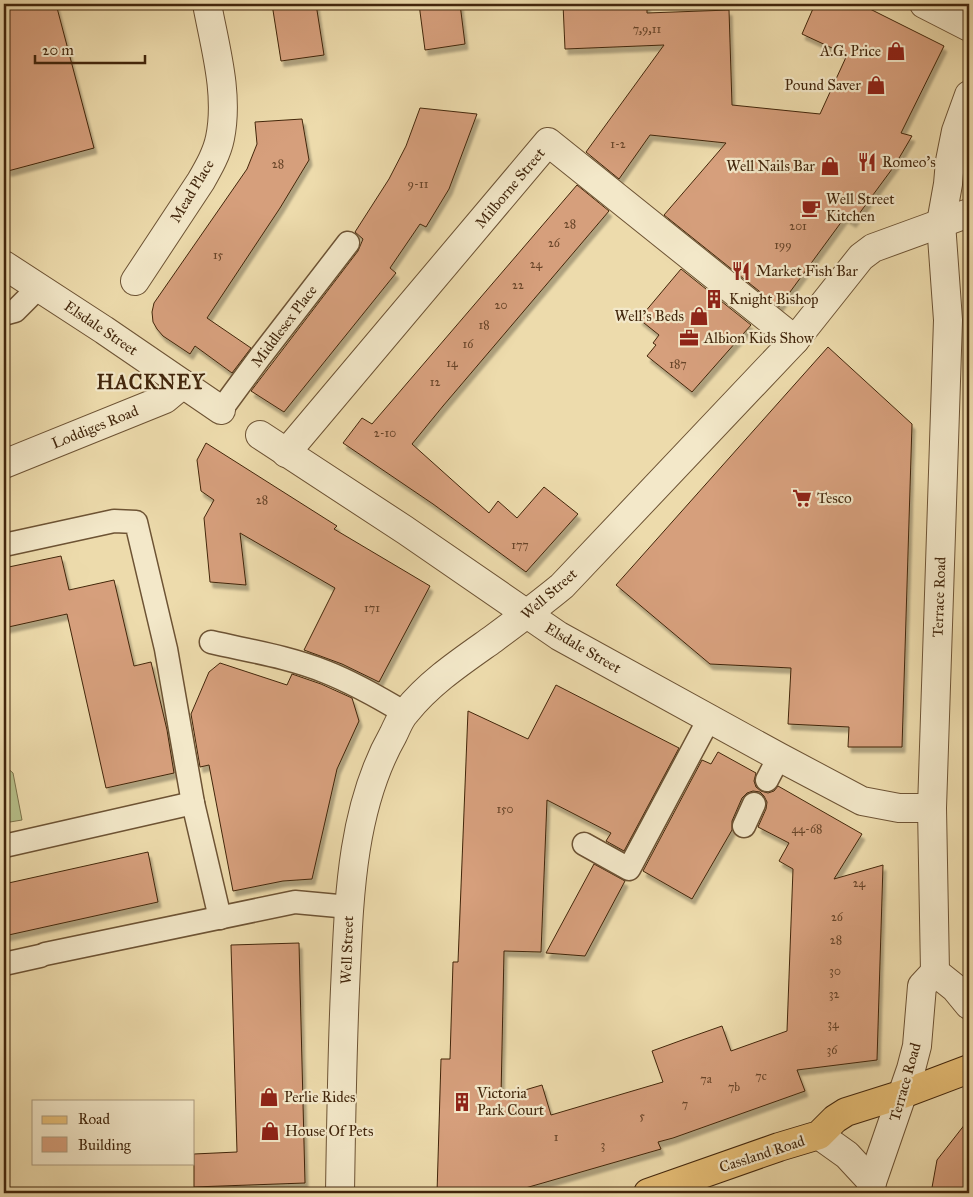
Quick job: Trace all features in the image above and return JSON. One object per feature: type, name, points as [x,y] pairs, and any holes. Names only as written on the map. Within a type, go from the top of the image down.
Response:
[{"type":"main road","name":"Cassland Road","points":[[648,1193],[778,1147],[820,1135],[835,1118],[846,1112],[903,1094],[969,1069]]},
{"type":"street","name":"Mead Place","points":[[136,281],[201,181],[211,163],[220,139],[224,110],[219,69],[207,4]]},
{"type":"street","points":[[924,4],[969,27]]},
{"type":"street","points":[[941,223],[956,132],[969,95]]},
{"type":"street","name":"Milborne Street","points":[[286,452],[548,142],[795,340]]},
{"type":"street","name":"Well Street","points":[[340,1193],[343,1048],[349,907],[360,826],[374,774],[388,743],[405,713],[447,672],[528,614],[562,586],[795,340],[861,257],[874,248],[969,213]]},
{"type":"street","name":"Terrace Road","points":[[871,1188],[917,1046],[922,986],[935,972],[932,808],[948,320],[941,223]]},
{"type":"street","name":"Elsdale Street","points":[[4,265],[221,410]]},
{"type":"street","name":"Loddiges Road","points":[[4,464],[165,399],[183,384]]},
{"type":"street","name":"Elsdale Street","points":[[260,435],[559,636],[709,719],[773,768],[862,800],[900,808],[932,808]]},
{"type":"street","points":[[935,972],[955,988],[969,1005]]},
{"type":"street","name":"Cassland Road","points":[[820,1135],[848,1155],[871,1188]]},
{"type":"lane","name":"Middlesex Place","points":[[221,410],[348,243]]},
{"type":"lane","points":[[4,314],[15,311],[39,287]]},
{"type":"lane","points":[[4,545],[114,521],[136,522],[166,649],[192,803],[220,918]]},
{"type":"lane","points":[[211,642],[288,659],[326,672],[376,696],[405,713]]},
{"type":"lane","points":[[584,844],[629,869],[709,719]]},
{"type":"lane","points":[[4,846],[192,803]]},
{"type":"lane","points":[[744,826],[754,804]]},
{"type":"lane","points":[[4,964],[295,902],[349,907]]},
{"type":"green space","points":[[4,765],[13,773],[22,820],[4,823]]},
{"type":"building","points":[[4,4],[56,4],[94,148],[8,171],[4,154]]},
{"type":"building","points":[[272,4],[316,4],[324,55],[281,61]]},
{"type":"building","points":[[419,4],[460,4],[465,44],[425,50]]},
{"type":"building","points":[[563,4],[647,4],[647,13],[729,10],[732,105],[820,114],[847,55],[802,34],[815,4],[860,4],[944,46],[901,133],[912,136],[895,165],[853,222],[845,217],[779,307],[664,215],[726,143],[650,135],[619,179],[586,152],[664,45],[565,49]]},
{"type":"building","points":[[420,108],[477,114],[449,189],[426,227],[420,224],[390,268],[396,273],[284,412],[251,391],[358,251],[363,239],[355,232],[389,179],[406,146]]},
{"type":"building","points":[[302,119],[309,160],[280,208],[207,318],[251,348],[232,373],[195,346],[190,354],[163,336],[153,322],[152,312],[154,303],[247,169],[257,144],[255,122]]},
{"type":"building","points":[[577,185],[609,211],[412,444],[489,513],[498,501],[517,518],[544,487],[578,514],[526,572],[433,504],[343,443],[362,418],[372,424]]},
{"type":"building","points":[[681,269],[751,325],[692,392],[647,356],[656,345],[653,343],[659,335],[639,319]]},
{"type":"building","name":"Tesco","points":[[828,347],[912,424],[902,747],[848,747],[849,727],[788,724],[791,668],[710,664],[616,585]]},
{"type":"building","points":[[206,443],[337,526],[334,529],[430,586],[379,682],[342,664],[304,650],[335,588],[240,533],[246,585],[210,582],[204,518],[214,500],[201,491],[197,460]]},
{"type":"building","points":[[61,556],[69,590],[114,580],[134,666],[151,662],[167,730],[174,773],[106,788],[67,614],[4,628],[4,568]]},
{"type":"building","points":[[220,663],[287,685],[292,674],[352,698],[359,721],[337,769],[312,879],[283,881],[233,891],[209,765],[200,767],[191,714],[209,672]]},
{"type":"building","points":[[556,685],[679,748],[624,851],[606,841],[611,833],[547,800],[541,952],[504,951],[501,1097],[542,1085],[551,1115],[663,1082],[652,1051],[685,1039],[722,1026],[731,1051],[787,1031],[793,869],[779,861],[789,843],[758,827],[766,809],[767,802],[764,796],[760,792],[753,791],[747,793],[742,798],[732,821],[732,830],[692,899],[643,871],[702,760],[711,764],[718,752],[756,773],[754,781],[756,787],[761,791],[768,793],[774,791],[778,786],[862,834],[834,879],[883,865],[877,1060],[797,1070],[805,1091],[658,1142],[661,1149],[508,1193],[437,1193],[441,1059],[450,1059],[453,962],[458,962],[468,711],[528,739]]},
{"type":"building","points":[[148,852],[158,902],[4,936],[4,884]]},
{"type":"building","points":[[594,864],[625,881],[585,956],[546,953]]},
{"type":"building","points":[[299,943],[305,1183],[194,1187],[195,1154],[237,1152],[231,945]]},
{"type":"building","points":[[969,1119],[969,1193],[931,1193],[937,1160]]},
{"type":"place","name":"A.G. Price","points":[[896,51]]},
{"type":"place","name":"Pound Saver","points":[[876,85]]},
{"type":"place","name":"Romeo's","points":[[867,162]]},
{"type":"place","name":"Well Nails Bar","points":[[830,166]]},
{"type":"place","name":"Well Street Kitchen","points":[[811,208]]},
{"type":"place","name":"Market Fish Bar","points":[[741,271]]},
{"type":"place","name":"Knight Bishop","points":[[714,299]]},
{"type":"place","name":"Well's Beds","points":[[699,316]]},
{"type":"place","name":"Albion Kids Show","points":[[689,338]]},
{"type":"place","name":"Tesco","points":[[802,498]]},
{"type":"place","name":"Perlie Rides","points":[[269,1097]]},
{"type":"place","name":"Victoria Park Court","points":[[462,1102]]},
{"type":"place","name":"House Of Pets","points":[[270,1131]]},
{"type":"district","name":"HACKNEY","points":[[151,382]]}]
